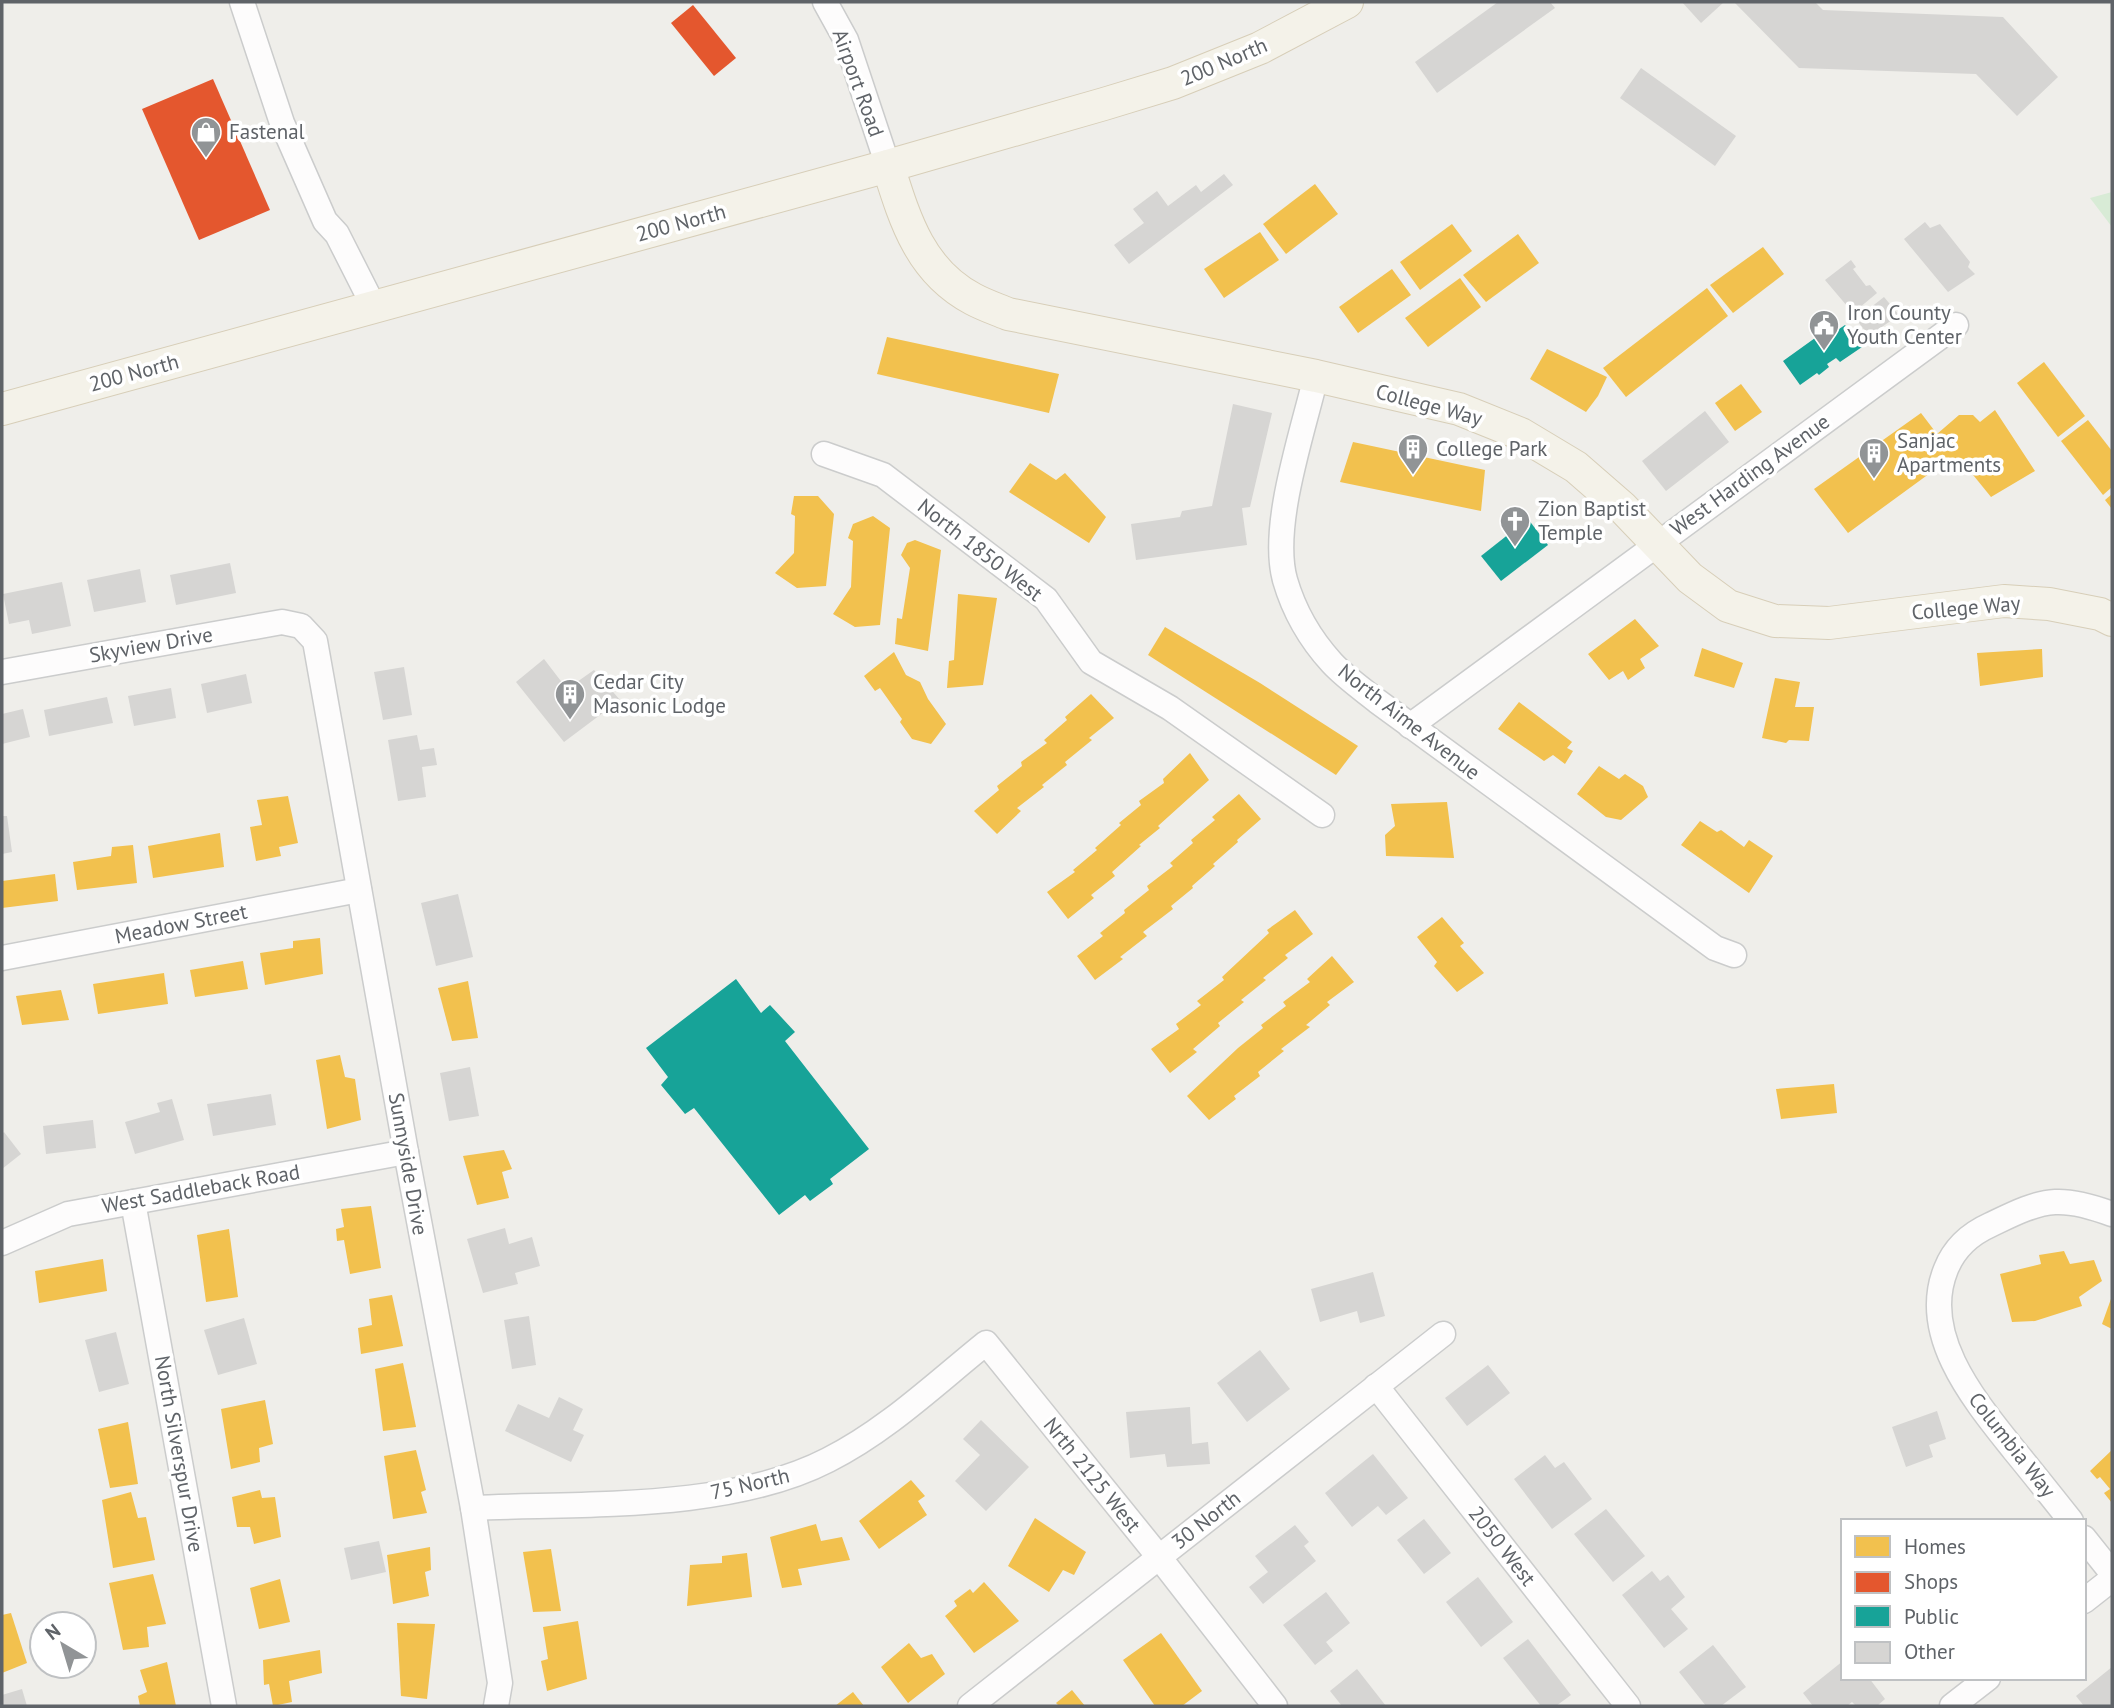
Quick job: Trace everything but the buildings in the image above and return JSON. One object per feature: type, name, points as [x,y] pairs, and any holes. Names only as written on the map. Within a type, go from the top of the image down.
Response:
[{"type":"main road","name":"200 North","points":[[2,409],[888,166],[1173,83],[1259,48],[1347,2]]},
{"type":"main road","name":"College Way","points":[[888,166],[904,217],[922,254],[943,279],[972,299],[1008,314],[1316,376],[1459,409],[1521,434],[1576,467],[1622,507],[1690,578],[1728,606],[1775,621],[1829,623],[2004,601],[2049,604],[2100,614],[2112,620]]},
{"type":"street","points":[[242,2],[282,123],[325,221],[337,234],[374,307]]},
{"type":"street","name":"Airport Road","points":[[825,2],[846,40],[888,166]]},
{"type":"street","name":"West Harding Avenue","points":[[1410,726],[1956,325]]},
{"type":"street","name":"North Aime Avenue","points":[[1316,376],[1286,501],[1282,531],[1285,580],[1307,631],[1333,665],[1410,726],[1715,948],[1734,956]]},
{"type":"street","name":"North 1850 West","points":[[824,454],[883,475],[1046,599],[1091,662],[1170,708],[1322,816]]},
{"type":"street","name":"Skyview Drive","points":[[2,672],[282,622],[301,626]]},
{"type":"street","name":"Sunnyside Drive","points":[[301,626],[315,641],[473,1508],[500,1683],[496,1706]]},
{"type":"street","name":"Meadow Street","points":[[2,958],[359,890]]},
{"type":"street","name":"West Saddleback Road","points":[[2,1242],[68,1214],[406,1152]]},
{"type":"street","name":"North Silverspur Drive","points":[[133,1202],[224,1706]]},
{"type":"street","name":"Columbia Way","points":[[2069,1519],[1972,1398],[1951,1357],[1939,1317],[1940,1285],[1953,1254],[1978,1230],[2017,1212],[2055,1202],[2112,1214]]},
{"type":"street","name":"30 North","points":[[970,1706],[1443,1334]]},
{"type":"street","name":"75 North","points":[[473,1508],[668,1500],[735,1491],[784,1478],[827,1461],[872,1435],[986,1343]]},
{"type":"street","name":"Nrth 2125 West","points":[[986,1343],[1275,1706]]},
{"type":"street","name":"2050 West","points":[[1376,1386],[1628,1706]]},
{"type":"street","points":[[2086,1540],[2112,1573]]},
{"type":"street","points":[[2086,1599],[2112,1579]]},
{"type":"street","points":[[1952,1706],[1985,1680]]},
{"type":"green space","points":[[2112,192],[2112,227],[2090,198]]},
{"type":"place","name":"Fastenal","points":[[206,159]]},
{"type":"place","name":"Iron County Youth Center","points":[[1824,352]]},
{"type":"place","name":"College Park","points":[[1413,476]]},
{"type":"place","name":"Sanjac Apartments","points":[[1874,480]]},
{"type":"place","name":"Zion Baptist Temple","points":[[1515,548]]},
{"type":"place","name":"Cedar City Masonic Lodge","points":[[570,721]]}]
